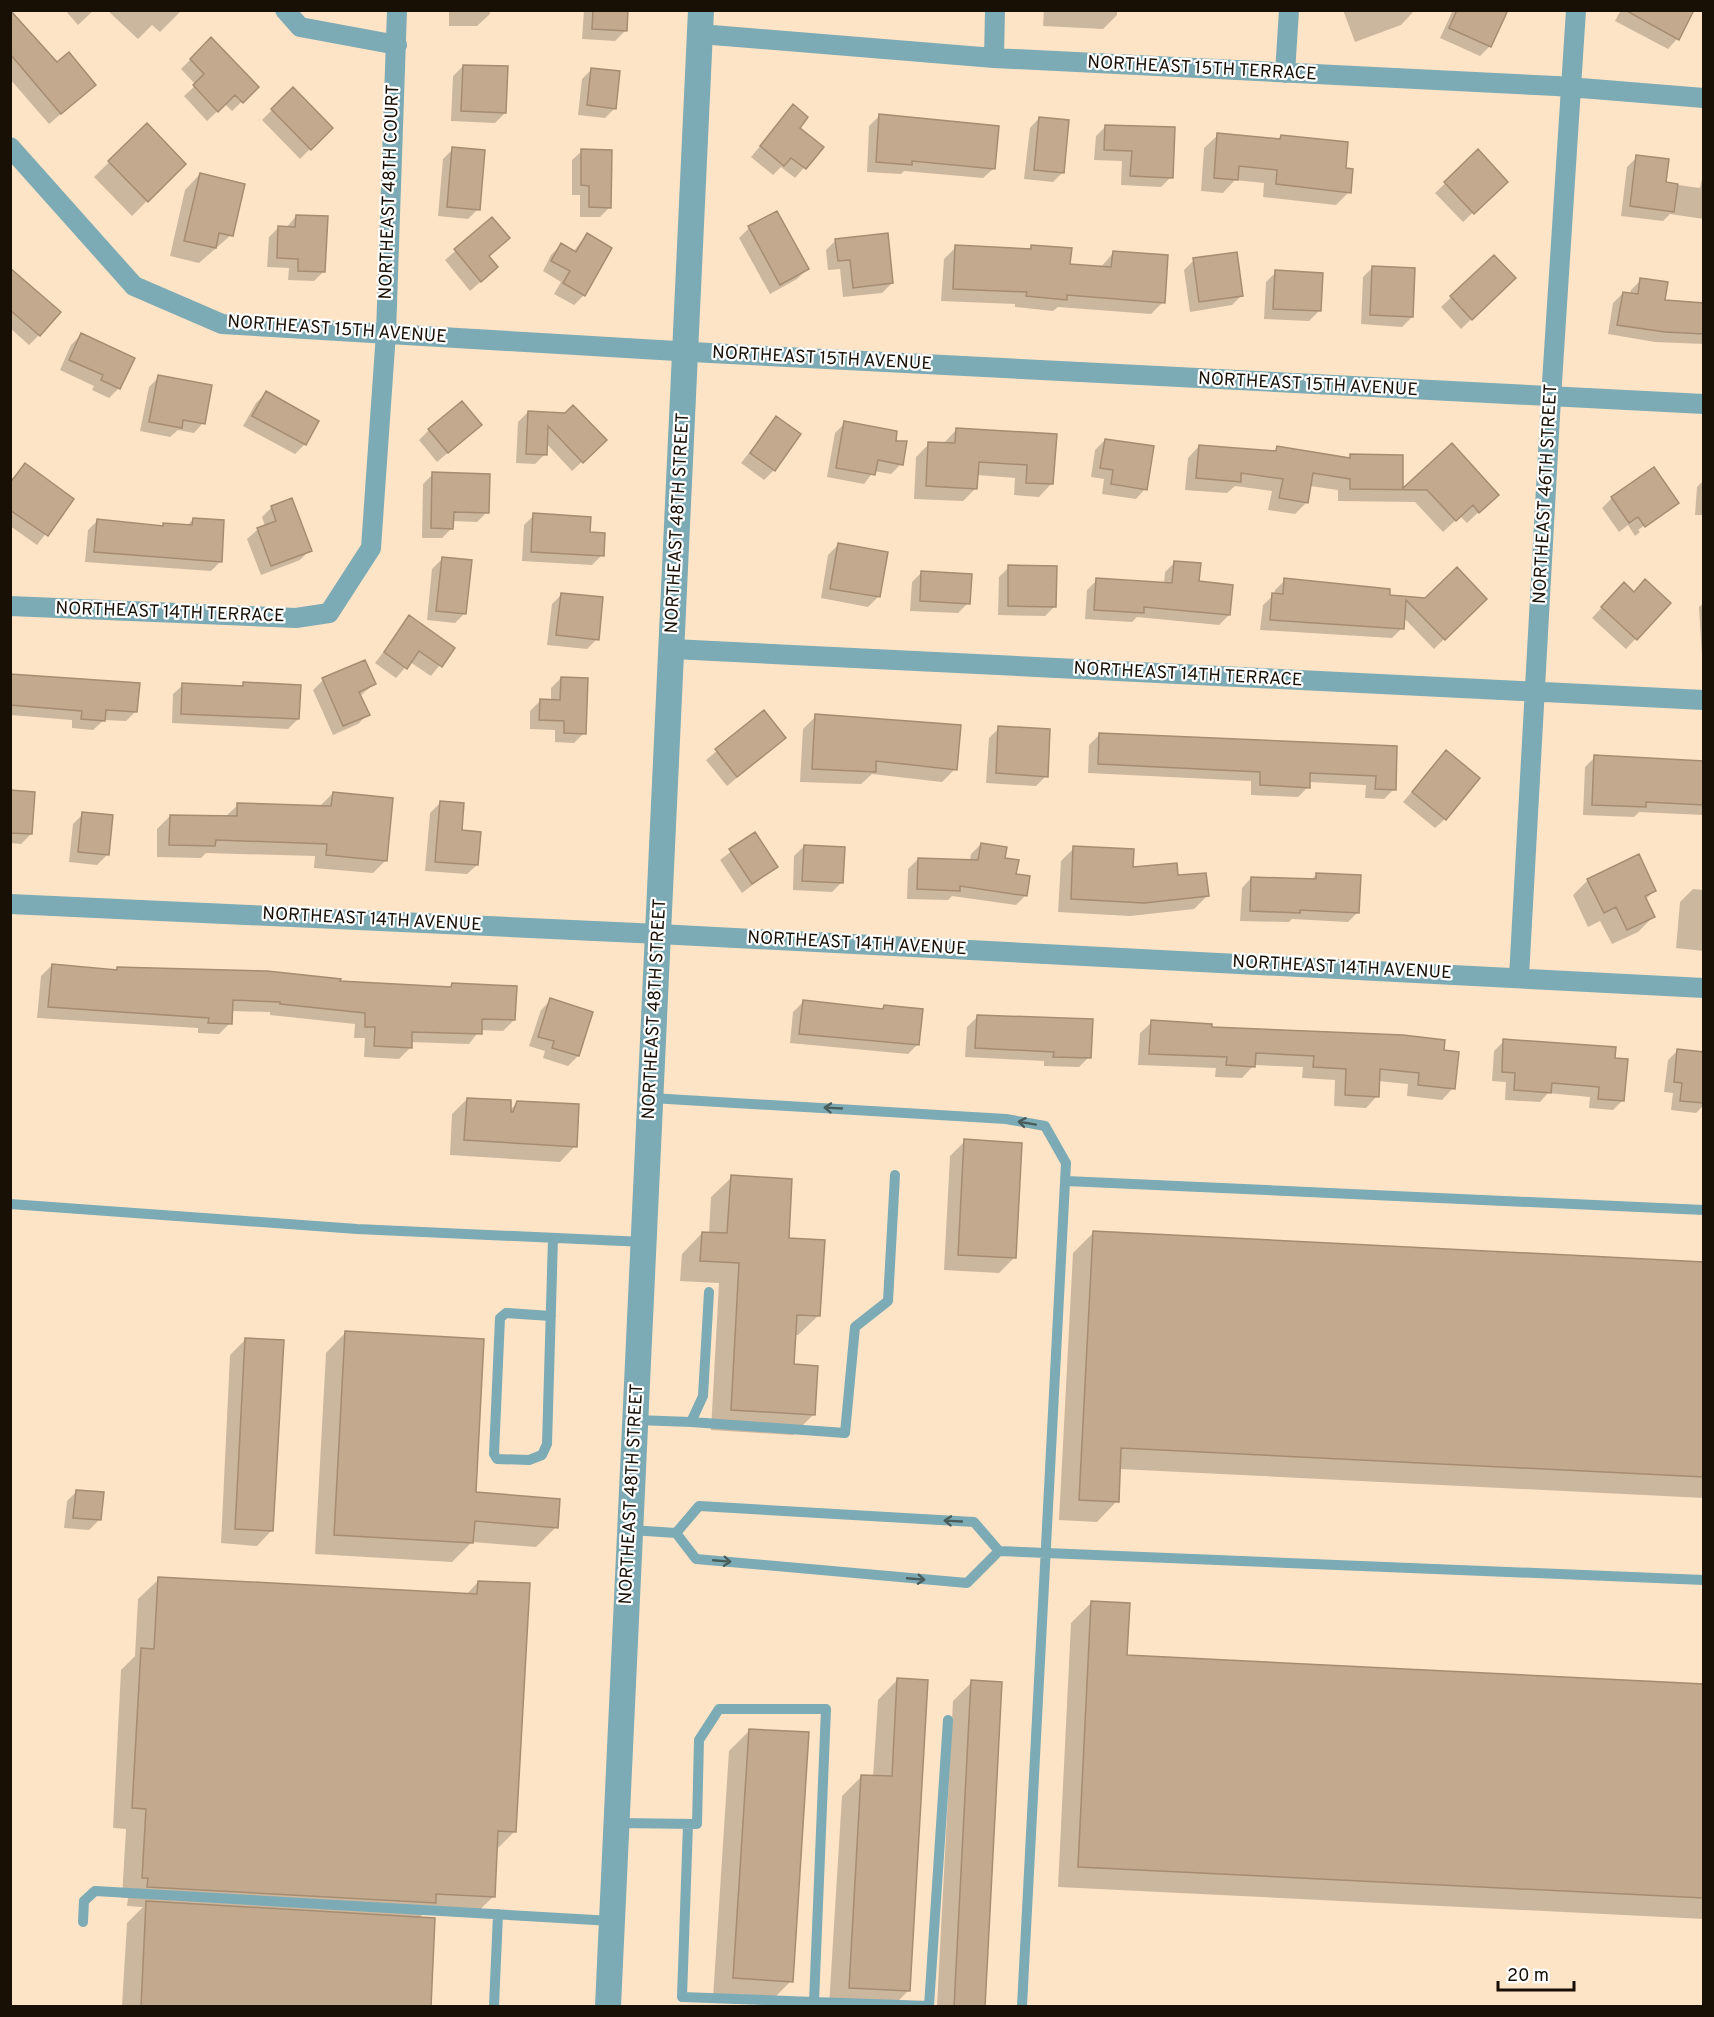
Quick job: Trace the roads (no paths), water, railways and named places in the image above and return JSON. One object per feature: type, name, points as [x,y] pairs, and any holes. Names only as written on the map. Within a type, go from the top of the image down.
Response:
[{"type":"street","points":[[285,10],[300,27],[397,45]]},
{"type":"street","name":"NORTHEAST 48TH COURT","points":[[329,613],[371,548],[386,333],[397,10]]},
{"type":"street","points":[[994,58],[995,10]]},
{"type":"street","points":[[1285,73],[1289,10]]},
{"type":"street","name":"NORTHEAST 46TH STREET","points":[[1519,977],[1551,398],[1576,10]]},
{"type":"street","name":"NORTHEAST 15TH TERRACE","points":[[701,22],[994,58],[1570,87],[1704,98]]},
{"type":"street","name":"NORTHEAST 48TH STREET","points":[[608,2007],[701,22]]},
{"type":"street","name":"NORTHEAST 15TH AVENUE","points":[[10,147],[134,286],[222,324],[1551,398],[1704,404]]},
{"type":"street","name":"NORTHEAST 14TH TERRACE","points":[[10,606],[296,618],[329,613]]},
{"type":"street","name":"NORTHEAST 14TH TERRACE","points":[[672,649],[1704,700]]},
{"type":"street","name":"NORTHEAST 14TH AVENUE","points":[[10,904],[658,934],[1704,988]]},
{"type":"lane","points":[[651,1098],[1006,1119],[1045,1125],[1066,1163],[1022,2007]]},
{"type":"lane","points":[[636,1419],[845,1433],[855,1327],[888,1301],[895,1175]]},
{"type":"lane","points":[[1066,1181],[1704,1210]]},
{"type":"lane","points":[[10,1204],[357,1229],[644,1242]]},
{"type":"lane","points":[[551,1316],[506,1313],[500,1318],[494,1454],[497,1459],[530,1460],[542,1455],[547,1444],[551,1316],[553,1238]]},
{"type":"lane","points":[[691,1422],[703,1396],[709,1292]]},
{"type":"lane","points":[[676,1533],[699,1506],[974,1522],[999,1551]]},
{"type":"lane","points":[[631,1530],[676,1533],[696,1559],[967,1583],[999,1551],[1704,1580]]},
{"type":"lane","points":[[617,1823],[697,1824],[699,1740],[719,1709],[826,1709],[814,2002]]},
{"type":"lane","points":[[688,1824],[682,1997],[929,2006],[948,1720]]},
{"type":"lane","points":[[83,1922],[84,1901],[95,1891],[612,1921]]},
{"type":"lane","points":[[494,2007],[498,1914]]}]
